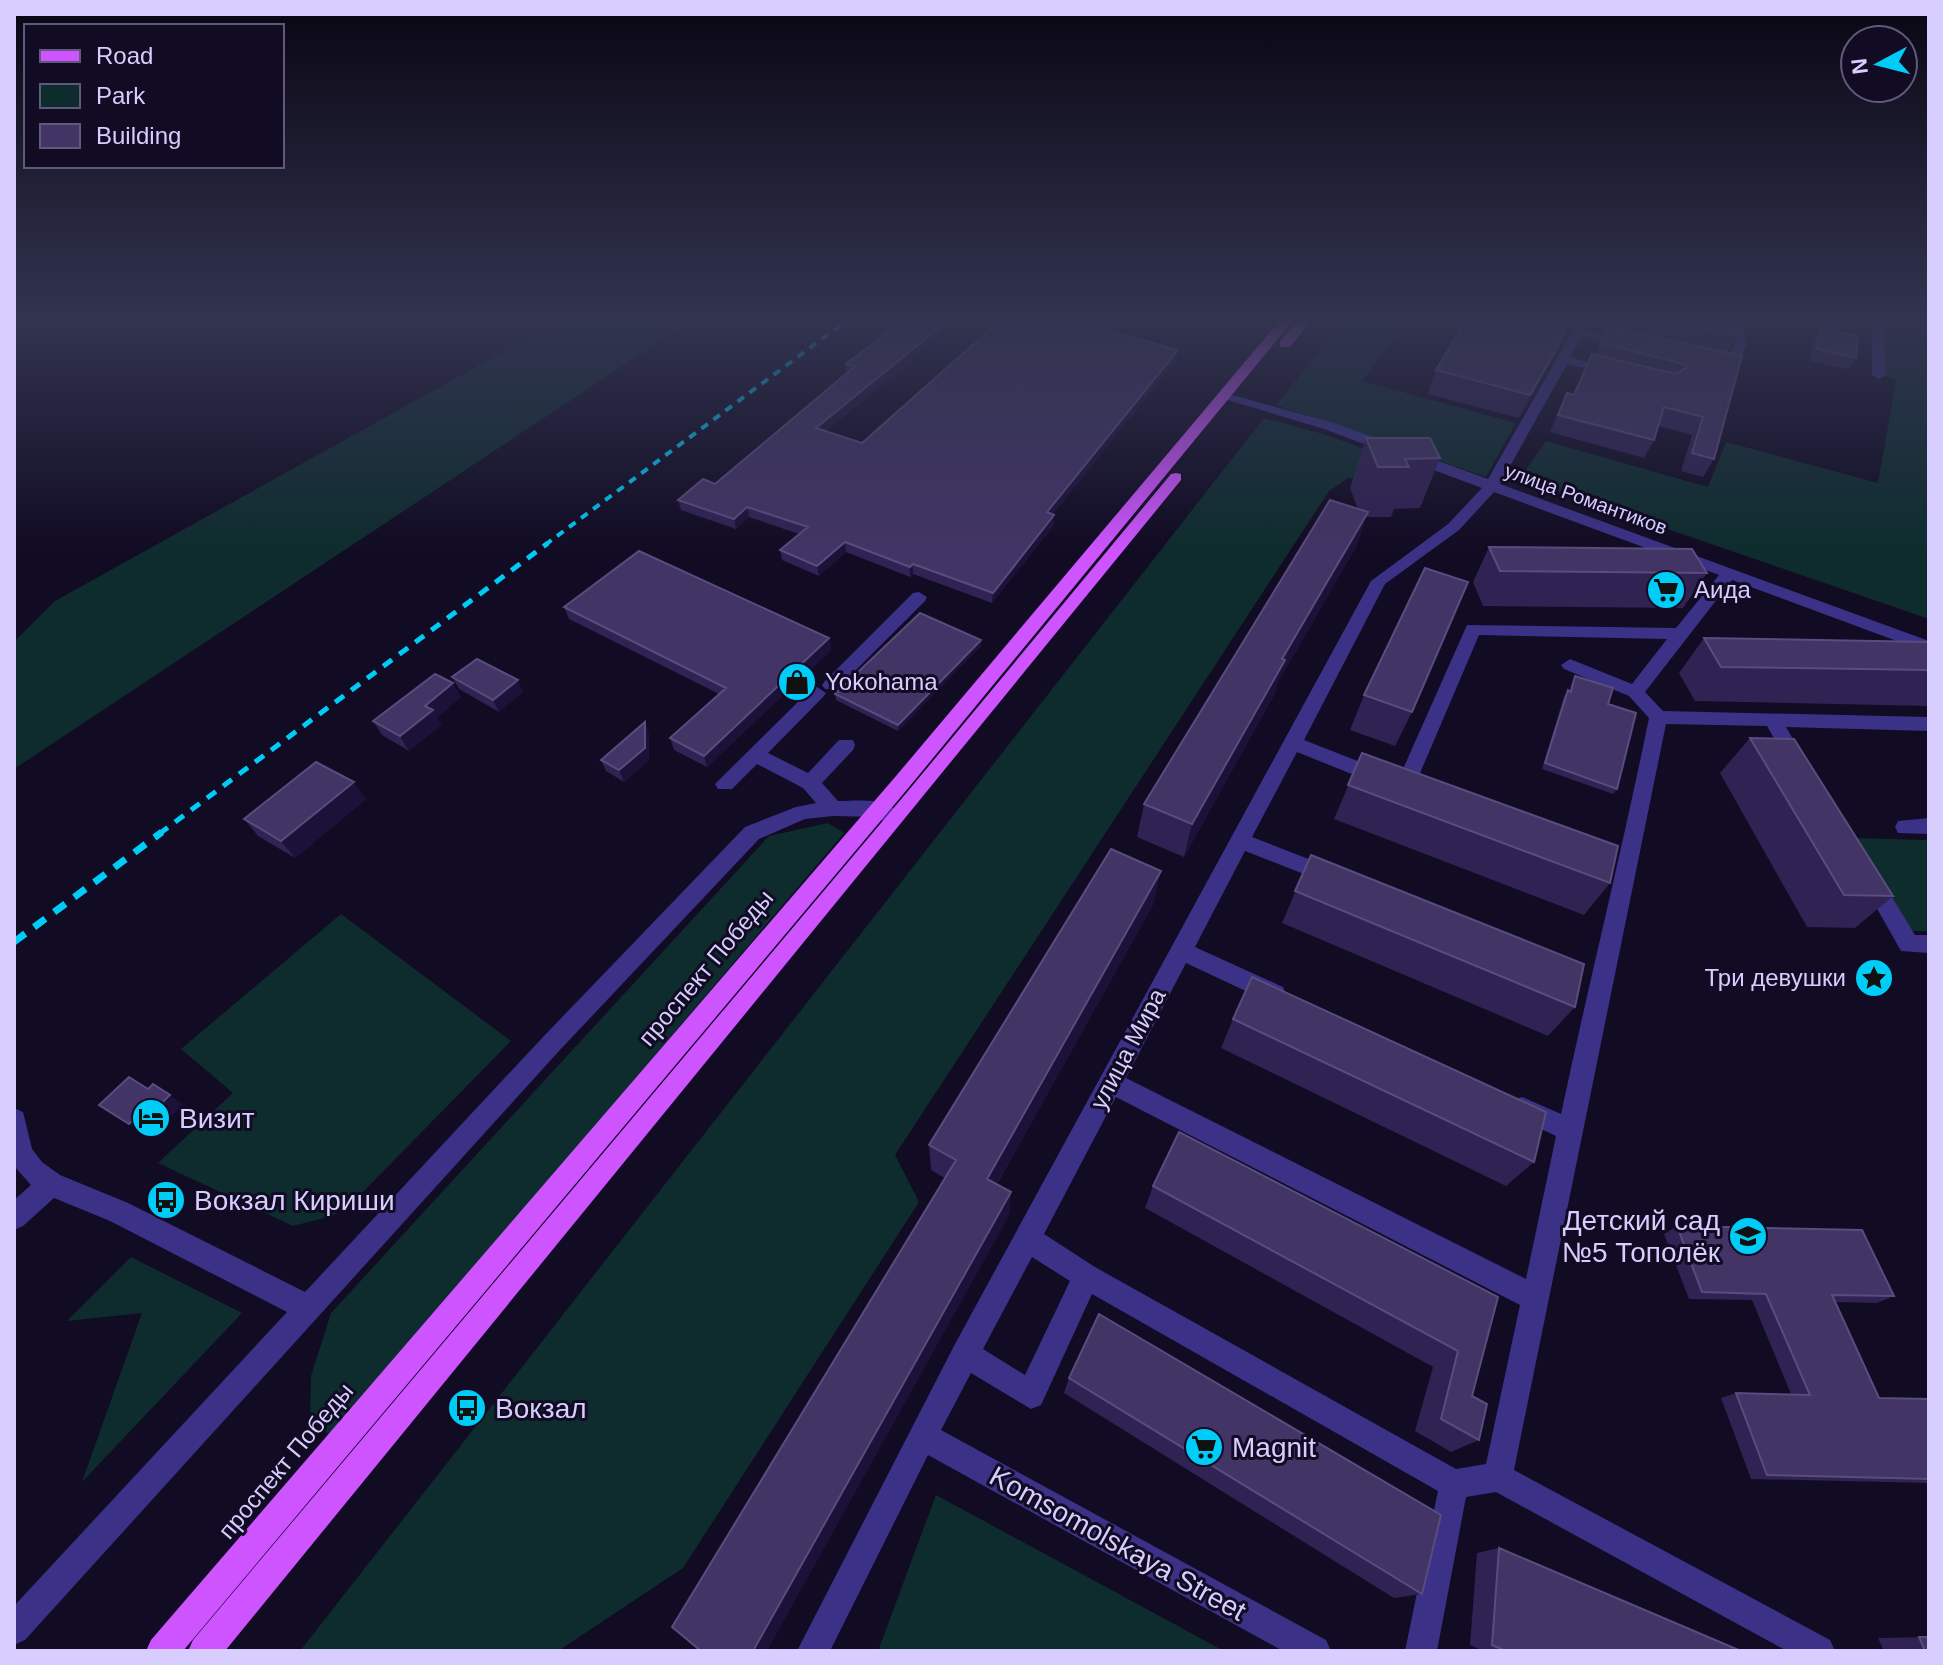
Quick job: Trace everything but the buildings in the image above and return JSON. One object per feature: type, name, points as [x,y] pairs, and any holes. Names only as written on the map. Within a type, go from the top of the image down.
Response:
[{"type":"main road","name":"проспект Победы","points":[[1232,399],[1234,396]]},
{"type":"main road","name":"проспект Победы","points":[[204,1651],[887,814],[1235,396]]},
{"type":"main road","name":"проспект Победы","points":[[162,1651],[887,814]]},
{"type":"street","name":"улица Мира","points":[[813,1651],[965,1354],[1379,581],[1433,546],[1492,485],[1542,396]]},
{"type":"street","name":"улица Романтиков","points":[[1232,399],[1329,426],[1929,647]]},
{"type":"street","points":[[1635,692],[1729,573]]},
{"type":"street","points":[[725,784],[919,597]]},
{"type":"street","points":[[1292,743],[1412,790],[1473,629],[1681,634]]},
{"type":"street","points":[[1570,665],[1635,692],[1658,717],[1929,724]]},
{"type":"street","points":[[1498,1477],[1569,1130],[1592,980],[1658,717]]},
{"type":"street","points":[[1772,720],[1805,773]]},
{"type":"street","points":[[810,783],[846,745]]},
{"type":"street","points":[[755,754],[810,783],[833,808]]},
{"type":"street","points":[[14,1629],[551,1044],[752,833],[803,812],[833,808],[887,814]]},
{"type":"street","points":[[1905,827],[1929,826]]},
{"type":"street","points":[[1240,841],[1355,886]]},
{"type":"street","points":[[1861,865],[1909,944],[1929,944]]},
{"type":"street","points":[[1181,951],[1296,1003]]},
{"type":"street","points":[[1111,1083],[1535,1298]]},
{"type":"street","points":[[1498,1096],[1569,1130]]},
{"type":"street","points":[[14,1120],[18,1150],[30,1170],[51,1184],[119,1212],[310,1309]]},
{"type":"street","points":[[14,1217],[51,1184]]},
{"type":"street","points":[[1027,1239],[1086,1276],[1454,1484],[1498,1477],[1819,1651]]},
{"type":"street","points":[[965,1354],[1031,1395],[1086,1276]]},
{"type":"street","name":"Komsomolskaya Street","points":[[922,1436],[1315,1651]]},
{"type":"street","points":[[1421,1651],[1454,1484]]},
{"type":"green space","points":[[424,396],[578,396],[14,769],[14,642],[55,601]]},
{"type":"green space","points":[[1283,396],[1416,396],[1516,423],[1486,477],[1276,405]]},
{"type":"green space","points":[[1893,396],[1929,396],[1929,619],[1520,478],[1546,441],[1708,487],[1726,442],[1878,483]]},
{"type":"green space","points":[[1264,418],[1327,435],[1416,468],[1403,478],[1348,478],[1329,491],[895,1155],[919,1202],[683,1568],[558,1651],[300,1651]]},
{"type":"green space","points":[[828,823],[844,833],[331,1436],[310,1420],[311,1376],[331,1313],[769,836]]},
{"type":"green space","points":[[1852,838],[1926,840],[1929,844],[1929,931],[1910,931]]},
{"type":"green space","points":[[341,914],[511,1041],[360,1195],[332,1216],[293,1226],[158,1163],[233,1093],[181,1049]]},
{"type":"green space","points":[[131,1257],[242,1313],[82,1482],[142,1313],[67,1321]]},
{"type":"green space","points":[[936,1495],[1224,1651],[878,1651]]},
{"type":"railway","points":[[545,545],[746,396]]},
{"type":"railway","points":[[159,834],[548,543]]},
{"type":"railway","points":[[14,942],[162,832]]},
{"type":"place","name":"Аида","points":[[1666,590]]},
{"type":"place","name":"Yokohama","points":[[797,682]]},
{"type":"place","name":"Три девушки","points":[[1874,978]]},
{"type":"place","name":"Визит","points":[[151,1118]]},
{"type":"place","name":"Вокзал Кириши","points":[[166,1200]]},
{"type":"place","name":"Детский сад №5 Тополёк","points":[[1748,1236]]},
{"type":"place","name":"Вокзал","points":[[467,1408]]},
{"type":"place","name":"Magnit","points":[[1204,1447]]}]
